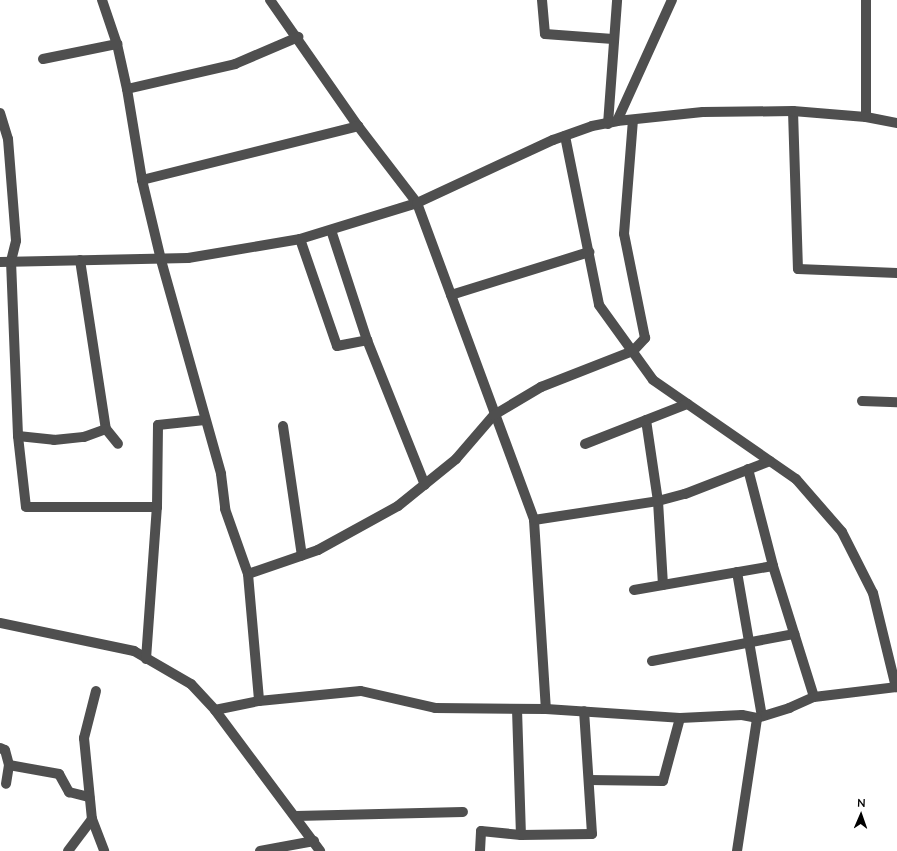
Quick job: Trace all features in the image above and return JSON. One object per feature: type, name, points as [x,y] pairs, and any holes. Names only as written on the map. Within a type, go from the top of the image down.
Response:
[{"type":"street","points":[[102,0],[117,44],[127,89],[142,180],[161,260],[221,474],[225,509],[248,574],[259,701]]},
{"type":"street","points":[[270,0],[298,37],[358,126],[417,203],[534,520],[546,709]]},
{"type":"street","points":[[542,0],[545,34],[613,39]]},
{"type":"street","points":[[613,123],[613,39],[617,0]]},
{"type":"street","points":[[613,123],[672,0]]},
{"type":"street","points":[[866,0],[866,117]]},
{"type":"street","points":[[127,89],[235,64],[298,37]]},
{"type":"street","points":[[43,59],[117,44]]},
{"type":"street","points":[[793,111],[798,269],[897,273]]},
{"type":"street","points":[[0,262],[161,260],[188,258],[300,239],[417,203],[565,136],[592,126],[703,112],[793,111],[866,117],[897,123]]},
{"type":"street","points":[[0,113],[8,139],[16,241],[11,261],[18,436],[26,507],[157,507]]},
{"type":"street","points":[[248,574],[318,550],[398,506],[456,459],[494,415],[541,387],[633,352],[645,338],[624,234],[632,120]]},
{"type":"street","points":[[142,180],[358,126]]},
{"type":"street","points":[[215,710],[259,701],[360,691],[435,708],[546,709],[680,718],[742,715],[759,717],[789,708],[814,697],[896,687],[873,593],[842,532],[796,479],[653,380],[599,305],[565,136]]},
{"type":"street","points":[[330,230],[367,340],[425,484]]},
{"type":"street","points":[[300,239],[337,346],[367,340]]},
{"type":"street","points":[[451,295],[589,252]]},
{"type":"street","points":[[80,260],[106,430],[118,444]]},
{"type":"street","points":[[862,401],[897,402]]},
{"type":"street","points":[[585,444],[687,404]]},
{"type":"street","points":[[146,659],[157,507],[158,425],[205,420]]},
{"type":"street","points":[[646,420],[658,501],[663,585]]},
{"type":"street","points":[[282,426],[302,556]]},
{"type":"street","points":[[18,436],[54,440],[84,437],[106,430]]},
{"type":"street","points":[[534,520],[658,501],[685,494],[770,461]]},
{"type":"street","points":[[748,469],[773,566],[814,697]]},
{"type":"street","points":[[634,590],[773,566]]},
{"type":"street","points":[[737,572],[750,642],[759,717],[737,851]]},
{"type":"street","points":[[0,623],[134,651],[191,684],[215,710],[296,816],[320,851]]},
{"type":"street","points":[[652,661],[794,634]]},
{"type":"street","points":[[96,691],[84,738],[92,819],[104,851]]},
{"type":"street","points":[[517,709],[521,835]]},
{"type":"street","points":[[480,851],[481,831],[521,835],[592,834],[584,711]]},
{"type":"street","points":[[589,780],[662,781],[680,718]]},
{"type":"street","points":[[0,748],[5,750],[9,765],[6,784]]},
{"type":"street","points":[[9,765],[59,774],[69,792],[89,797]]},
{"type":"street","points":[[296,816],[463,812]]},
{"type":"street","points":[[68,851],[92,819]]},
{"type":"street","points":[[260,851],[287,849],[314,841]]}]
